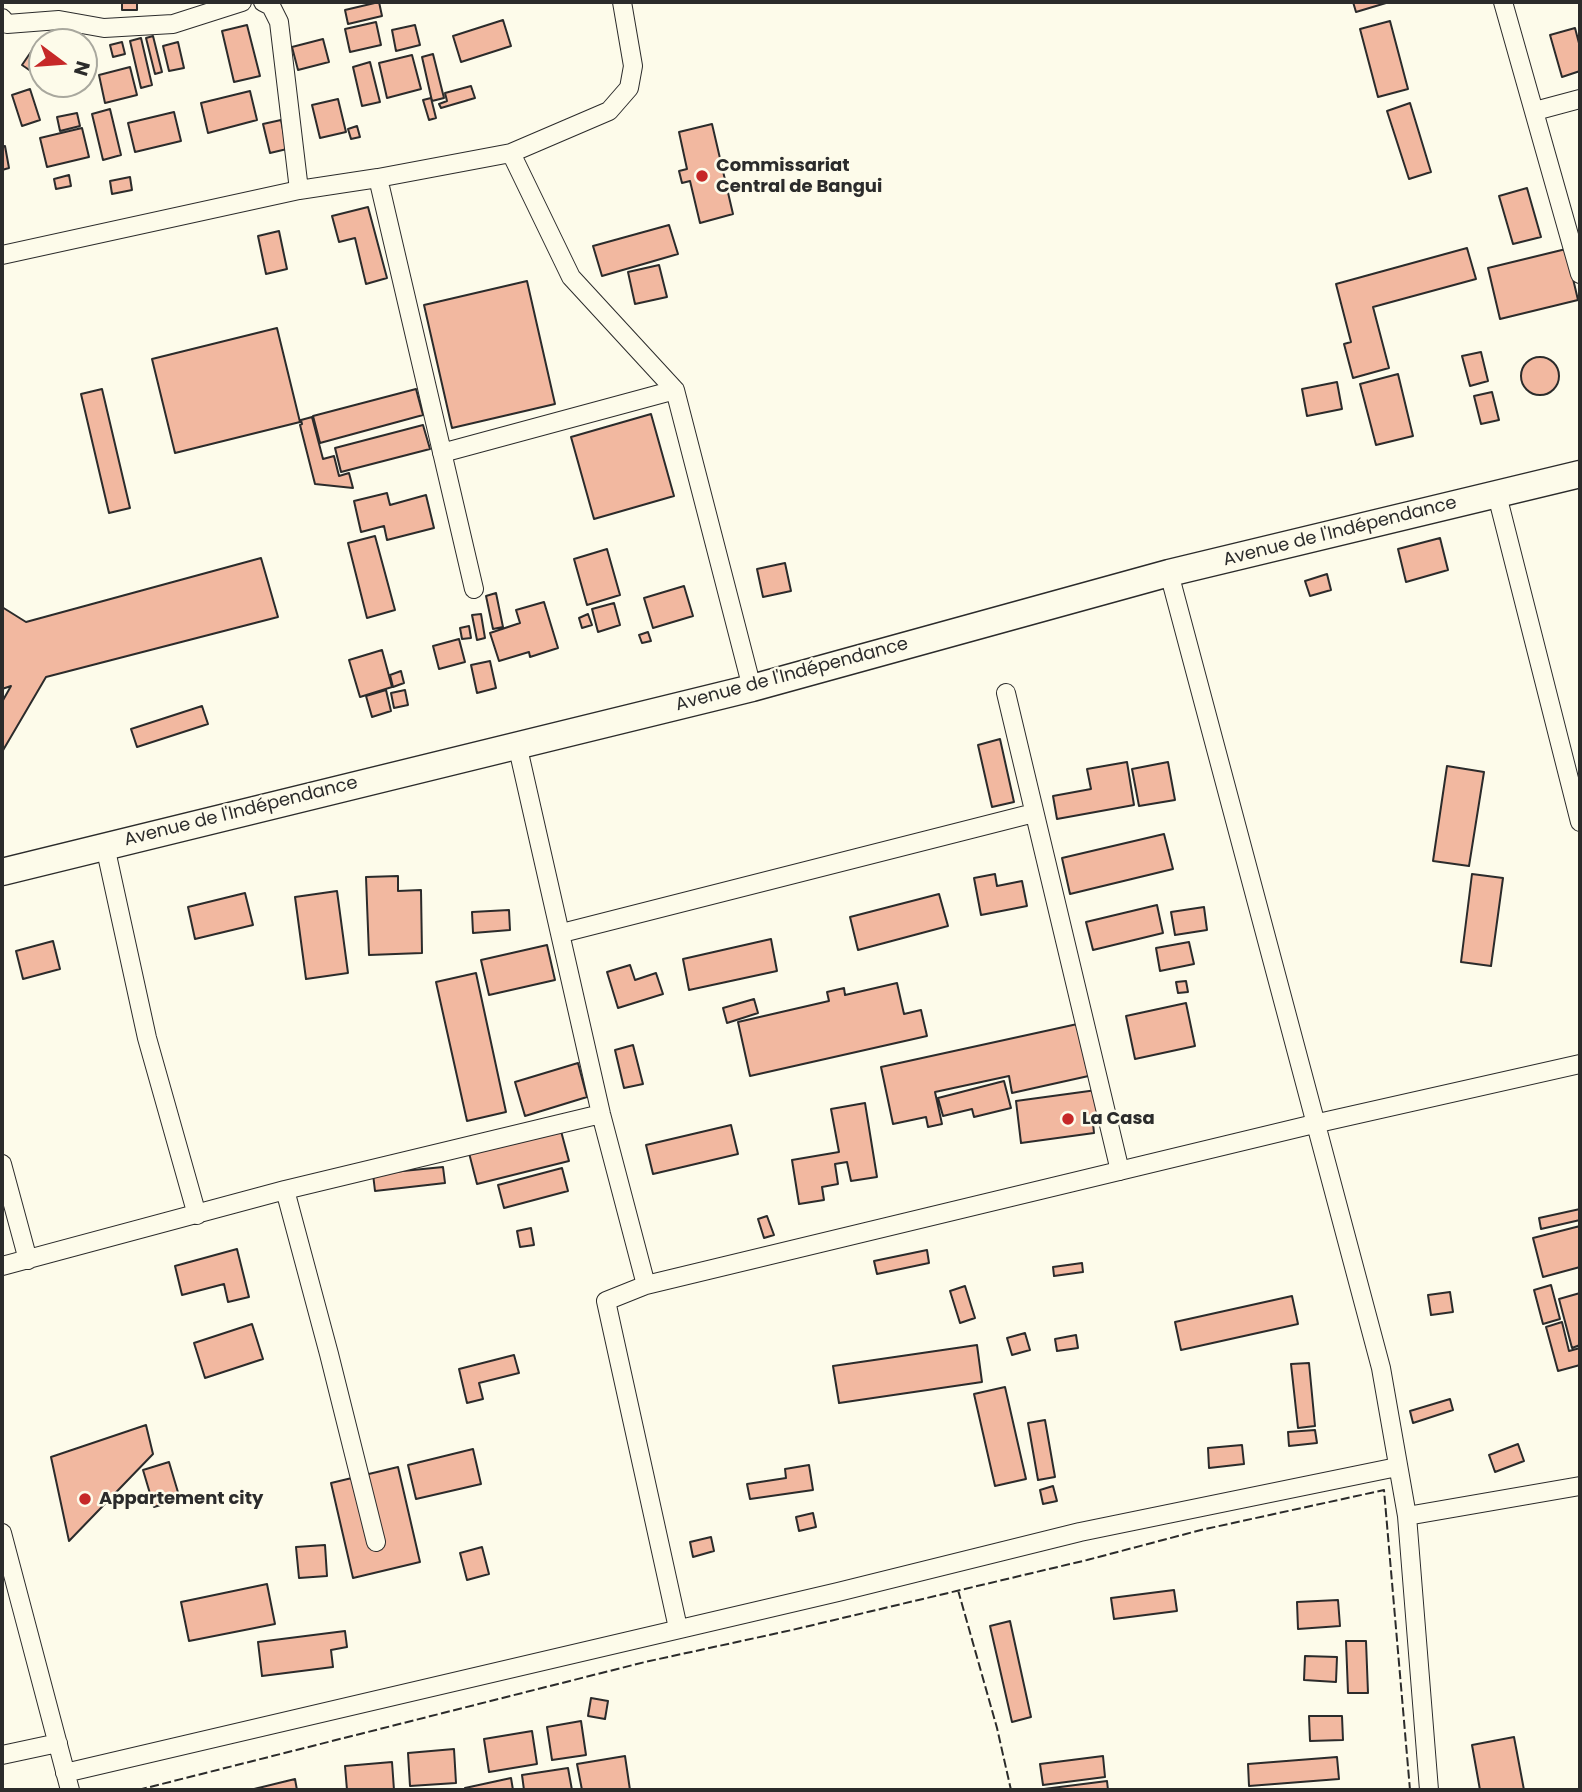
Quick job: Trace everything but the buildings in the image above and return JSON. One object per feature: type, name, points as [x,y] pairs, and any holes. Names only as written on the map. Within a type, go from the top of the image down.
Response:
[{"type":"main road","name":"Avenue de l'Indépendance","points":[[2,872],[752,688],[1169,573],[1580,474]]},
{"type":"street","points":[[2,19],[7,24],[59,20],[104,28],[173,24],[242,2]]},
{"type":"street","points":[[263,2],[271,6],[279,22],[299,190]]},
{"type":"street","points":[[2,255],[299,190],[511,153],[609,111],[629,88],[633,66],[622,2]]},
{"type":"street","points":[[1503,2],[1580,274]]},
{"type":"street","points":[[1535,111],[1580,99]]},
{"type":"street","points":[[511,153],[571,277],[675,390],[752,688]]},
{"type":"street","points":[[377,178],[474,589]]},
{"type":"street","points":[[442,453],[675,390]]},
{"type":"street","points":[[1497,495],[1580,822]]},
{"type":"street","points":[[1169,573],[1381,1368],[1407,1516],[1429,1790]]},
{"type":"street","points":[[1006,693],[1120,1171]]},
{"type":"street","points":[[517,744],[601,1114],[646,1285]]},
{"type":"street","points":[[562,933],[1034,813]]},
{"type":"street","points":[[105,846],[147,1038],[197,1215]]},
{"type":"street","points":[[678,1628],[606,1301],[646,1285],[1314,1124],[1580,1064]]},
{"type":"street","points":[[2,1266],[285,1190],[601,1114]]},
{"type":"street","points":[[2,1164],[27,1260]]},
{"type":"street","points":[[285,1190],[330,1354],[376,1542]]},
{"type":"street","points":[[2,1533],[8,1580],[68,1782],[678,1628],[1080,1532],[1397,1467]]},
{"type":"street","points":[[1407,1516],[1580,1486]]},
{"type":"street","points":[[2,1755],[58,1743]]},
{"type":"fence","points":[[138,1790],[645,1662],[1087,1560],[1201,1530],[1384,1490],[1410,1790]]},
{"type":"fence","points":[[958,1590],[997,1728],[1011,1790]]},
{"type":"place","name":"Commissariat Central de Bangui","points":[[702,176]]},
{"type":"place","name":"La Casa","points":[[1068,1119]]},
{"type":"place","name":"Appartement city","points":[[85,1499]]}]
